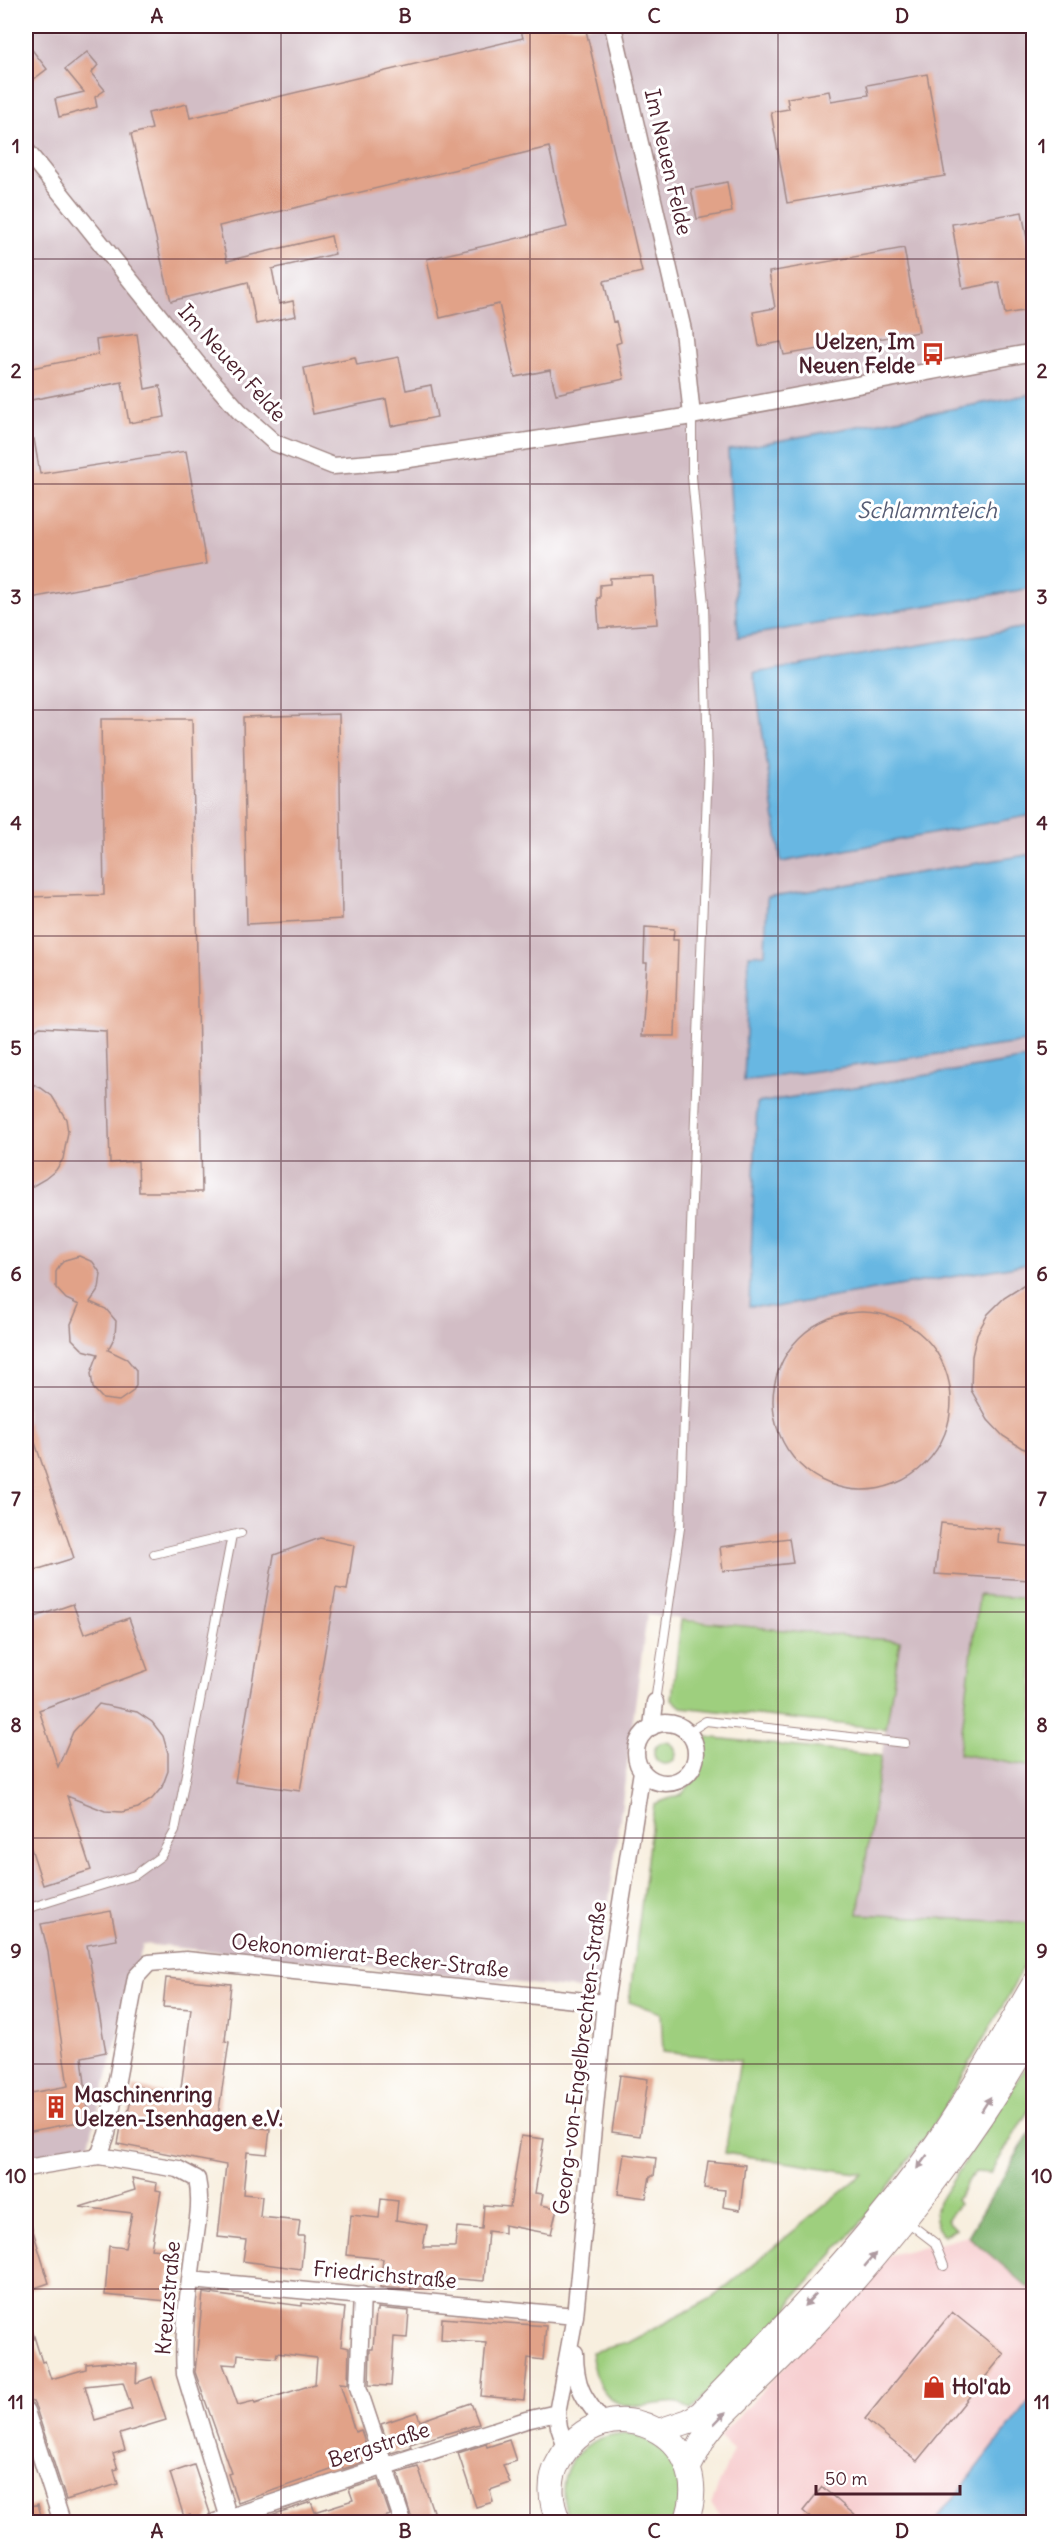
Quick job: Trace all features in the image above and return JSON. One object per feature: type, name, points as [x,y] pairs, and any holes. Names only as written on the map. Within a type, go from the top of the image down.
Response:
[{"type":"main road","points":[[689,2467],[705,2436],[715,2423],[832,2305],[896,2213],[1034,1984]]},
{"type":"main road","points":[[659,2431],[689,2421],[701,2413],[953,2155],[1034,2029]]},
{"type":"main road","points":[[559,2523],[554,2512],[551,2490],[555,2467],[566,2448],[577,2437],[604,2423],[632,2421],[659,2431],[677,2447],[689,2467],[693,2487],[692,2518]]},
{"type":"street","name":"Im Neuen Felde","points":[[613,26],[683,330],[692,416]]},
{"type":"street","name":"Im Neuen Felde","points":[[26,150],[201,368],[239,411],[275,443],[333,466],[396,461],[692,416],[1034,352]]},
{"type":"street","name":"Georg-von-Engelbrechten-Straße","points":[[566,2448],[557,2413],[575,2316],[605,2003],[642,1771],[636,1756],[637,1747],[640,1738],[652,1727],[655,1702]]},
{"type":"street","points":[[642,1771],[650,1778],[663,1783],[675,1782],[688,1774],[696,1756],[696,1747],[687,1733],[672,1724],[652,1727]]},
{"type":"street","name":"Oekonomierat-Becker-Straße","points":[[99,2156],[107,2134],[136,1977],[149,1963],[186,1960],[605,2003]]},
{"type":"street","points":[[26,2168],[99,2156]]},
{"type":"street","name":"Kreuzstraße","points":[[99,2156],[178,2169],[197,2179],[201,2196],[183,2358],[185,2374],[225,2521]]},
{"type":"street","name":"Friedrichstraße","points":[[190,2280],[575,2316]]},
{"type":"street","points":[[362,2295],[358,2387],[403,2523]]},
{"type":"street","name":"Georg-von-Engelbrechten-Straße","points":[[575,2316],[575,2367],[578,2386],[586,2403],[604,2423]]},
{"type":"street","points":[[26,2411],[62,2523]]},
{"type":"street","name":"Bergstraße","points":[[225,2521],[526,2420],[557,2413]]},
{"type":"lane","points":[[655,1702],[680,1528],[708,764],[704,603],[692,477],[692,416]]},
{"type":"lane","points":[[26,1910],[135,1875],[161,1856],[175,1831],[236,1534],[154,1554]]},
{"type":"lane","points":[[687,1733],[706,1721],[905,1743]]},
{"type":"lane","points":[[896,2213],[935,2243],[944,2266]]},
{"type":"shaded area","points":[[26,26],[1033,26],[1034,1599],[980,1595],[959,1754],[1033,1767],[1033,1923],[858,1914],[899,1641],[647,1615],[597,1991],[143,1944],[88,2147],[26,2158]]},
{"type":"shaded area","points":[[968,2236],[1033,2291],[1033,2396],[935,2522],[725,2521],[711,2504],[733,2450],[719,2437],[889,2255]]},
{"type":"green space","points":[[979,1595],[1033,1599],[1033,1767],[959,1754]]},
{"type":"green space","points":[[681,1620],[900,1641],[886,1729],[681,1707],[672,1699]]},
{"type":"green space","points":[[705,1737],[881,1756],[858,1914],[1033,1923],[1033,1947],[1010,1993],[933,2127],[865,2218],[793,2299],[787,2312],[691,2410],[675,2402],[635,2406],[623,2405],[614,2401],[601,2387],[591,2352],[627,2343],[712,2298],[863,2174],[725,2153],[740,2060],[663,2052],[661,2013],[629,2002],[654,1804],[682,1794],[697,1776]]},
{"type":"green space","points":[[665,1742],[673,1745],[676,1753],[673,1761],[665,1764],[657,1761],[654,1753],[657,1745]]},
{"type":"green space","points":[[1033,2056],[1033,2103],[991,2173],[974,2172],[956,2200],[959,2204],[947,2220],[956,2229],[943,2236],[935,2220],[938,2203]]},
{"type":"green space","points":[[1033,2127],[1033,2291],[968,2236]]},
{"type":"green space","points":[[627,2433],[655,2446],[674,2466],[681,2492],[679,2507],[673,2522],[570,2522],[565,2509],[563,2485],[572,2461],[589,2444],[613,2435]]},
{"type":"water","name":"Schlammteich","points":[[1033,394],[1033,588],[738,637],[728,450]]},
{"type":"water","points":[[1033,626],[1033,815],[781,862],[754,673]]},
{"type":"water","points":[[1033,854],[1033,1041],[744,1081],[749,955],[765,954],[767,898]]},
{"type":"water","points":[[1033,1058],[1033,1263],[775,1307],[749,1306],[757,1103]]},
{"type":"water","points":[[1033,2396],[1033,2495],[1016,2522],[935,2522]]},
{"type":"building","points":[[520,26],[585,26],[642,272],[604,281],[613,322],[616,321],[621,342],[616,344],[624,379],[556,394],[550,370],[515,377],[499,304],[440,318],[427,259],[567,227],[549,147],[219,226],[227,261],[331,236],[335,254],[272,269],[279,304],[293,301],[296,316],[256,324],[248,282],[171,301],[131,134],[152,129],[148,113],[187,104],[190,118],[523,38]]},
{"type":"building","points":[[26,42],[47,69],[26,85]]},
{"type":"building","points":[[87,52],[98,65],[91,73],[105,90],[95,97],[97,107],[59,117],[55,99],[84,92],[65,69]]},
{"type":"building","points":[[927,74],[945,176],[787,203],[771,112],[789,109],[787,98],[829,91],[831,101],[869,95],[867,85]]},
{"type":"building","points":[[727,182],[732,212],[697,219],[691,189]]},
{"type":"building","points":[[1022,212],[1034,275],[1034,309],[1005,314],[999,282],[963,289],[952,224]]},
{"type":"building","points":[[904,248],[919,332],[784,355],[781,342],[759,346],[753,312],[775,308],[769,272]]},
{"type":"building","points":[[137,334],[145,389],[160,386],[165,417],[129,423],[122,382],[26,401],[26,369],[98,355],[96,340]]},
{"type":"building","points":[[355,357],[357,365],[399,357],[406,390],[431,385],[437,417],[391,426],[386,399],[313,414],[304,368]]},
{"type":"building","points":[[26,439],[34,439],[40,474],[186,451],[206,564],[26,599]]},
{"type":"building","points":[[654,576],[657,624],[599,628],[597,598],[600,598],[600,585],[610,584],[610,578]]},
{"type":"building","points":[[339,714],[342,919],[247,924],[243,717]]},
{"type":"building","points":[[101,719],[192,719],[202,1192],[139,1192],[138,1161],[110,1163],[106,1031],[40,1027],[26,1038],[26,897],[104,895]]},
{"type":"building","points":[[645,927],[674,929],[673,940],[678,940],[675,1036],[642,1036],[647,963],[644,963]]},
{"type":"building","points":[[26,1081],[52,1096],[66,1119],[68,1132],[63,1159],[56,1170],[26,1190]]},
{"type":"building","points":[[79,1256],[93,1262],[101,1274],[99,1289],[90,1302],[106,1309],[116,1321],[115,1336],[108,1350],[127,1359],[136,1370],[136,1386],[132,1392],[119,1401],[103,1399],[93,1388],[91,1373],[98,1354],[83,1350],[72,1339],[71,1324],[79,1305],[66,1299],[56,1288],[56,1272],[59,1266],[65,1260]]},
{"type":"building","points":[[1034,1283],[1034,1452],[1022,1448],[1003,1436],[988,1420],[971,1390],[972,1356],[977,1334],[988,1314],[1004,1298],[1023,1286]]},
{"type":"building","points":[[862,1312],[879,1313],[896,1318],[925,1338],[945,1367],[950,1384],[950,1418],[945,1435],[925,1464],[896,1484],[879,1489],[862,1490],[845,1489],[828,1484],[799,1464],[779,1435],[774,1418],[773,1401],[774,1384],[779,1367],[799,1338],[828,1318],[845,1313]]},
{"type":"building","points":[[28,1422],[74,1558],[26,1573],[26,1423]]},
{"type":"building","points":[[941,1523],[999,1529],[998,1543],[1034,1547],[1030,1580],[935,1574]]},
{"type":"building","points":[[320,1538],[354,1545],[347,1590],[336,1588],[300,1791],[235,1782],[274,1555]]},
{"type":"building","points":[[789,1538],[793,1563],[723,1571],[720,1547]]},
{"type":"building","points":[[73,1604],[84,1634],[129,1618],[148,1670],[39,1710],[58,1767],[73,1732],[99,1704],[137,1712],[152,1722],[163,1736],[168,1753],[168,1771],[162,1787],[152,1799],[138,1808],[122,1812],[105,1811],[67,1796],[91,1870],[43,1885],[31,1848],[26,1849],[26,1620]]},
{"type":"building","points":[[111,1911],[117,1940],[87,1945],[106,2052],[82,2057],[89,2120],[26,2132],[26,2094],[68,2086],[48,1952],[41,1924]]},
{"type":"building","points":[[166,1978],[231,1984],[225,2041],[229,2042],[217,2123],[270,2129],[267,2154],[247,2152],[243,2194],[262,2196],[260,2217],[300,2221],[298,2236],[304,2236],[301,2269],[243,2261],[246,2240],[218,2237],[226,2165],[118,2144],[122,2121],[126,2122],[134,2086],[180,2096],[191,2009],[163,2007]]},
{"type":"building","points":[[620,2075],[648,2079],[640,2136],[612,2132]]},
{"type":"building","points":[[521,2136],[544,2139],[535,2193],[543,2194],[541,2205],[557,2208],[551,2234],[504,2225],[504,2233],[488,2231],[484,2281],[434,2277],[433,2288],[411,2286],[411,2290],[380,2287],[383,2259],[347,2255],[351,2215],[379,2218],[381,2199],[398,2201],[396,2220],[427,2225],[423,2247],[455,2247],[457,2227],[482,2229],[484,2205],[510,2207]]},
{"type":"building","points":[[624,2154],[656,2158],[654,2176],[650,2176],[646,2198],[618,2194]]},
{"type":"building","points":[[708,2161],[745,2165],[740,2210],[723,2207],[725,2190],[704,2188]]},
{"type":"building","points":[[132,2178],[157,2183],[156,2190],[161,2191],[151,2249],[172,2251],[167,2301],[105,2295],[109,2246],[125,2248],[132,2213],[80,2207],[135,2190]]},
{"type":"building","points":[[29,2218],[49,2283],[26,2291],[26,2219]]},
{"type":"building","points":[[203,2293],[302,2306],[302,2303],[345,2308],[341,2346],[349,2348],[348,2384],[340,2383],[355,2432],[361,2430],[371,2460],[343,2469],[342,2466],[238,2503],[228,2474],[231,2473],[195,2372]],"holes":[[[277,2353],[317,2358],[315,2384],[255,2403],[254,2401],[238,2405],[223,2364],[237,2365],[238,2354],[276,2358]]]},
{"type":"building","points":[[378,2308],[409,2311],[407,2338],[394,2337],[391,2386],[369,2385],[370,2349],[373,2349]]},
{"type":"building","name":"Hol'ab","points":[[952,2312],[1004,2354],[917,2461],[865,2419]]},
{"type":"building","points":[[442,2318],[546,2326],[543,2360],[528,2358],[524,2400],[481,2396],[486,2343],[441,2340]]},
{"type":"building","points":[[26,2320],[29,2320],[42,2362],[45,2361],[51,2379],[86,2369],[86,2364],[106,2362],[137,2364],[136,2383],[152,2377],[166,2420],[120,2434],[125,2450],[113,2454],[118,2469],[114,2470],[118,2484],[66,2500],[36,2408],[33,2402],[28,2401],[26,2393]],"holes":[[[123,2382],[132,2409],[95,2420],[85,2386]]]},
{"type":"building","points":[[471,2403],[479,2424],[410,2444],[411,2447],[391,2453],[381,2424],[417,2412],[420,2421]]},
{"type":"building","points":[[509,2440],[516,2461],[503,2465],[510,2483],[490,2490],[493,2502],[476,2507],[458,2453],[486,2444],[487,2447]]},
{"type":"building","points":[[194,2465],[210,2513],[205,2523],[191,2523],[190,2515],[184,2517],[170,2473]]},
{"type":"building","points":[[418,2467],[437,2523],[413,2523],[398,2473]]},
{"type":"building","points":[[378,2480],[390,2515],[368,2523],[247,2523],[311,2502],[315,2512],[353,2500],[349,2489]]},
{"type":"building","points":[[822,2487],[864,2523],[817,2523],[803,2511]]},
{"type":"building","points":[[38,2504],[43,2523],[27,2523],[26,2508]]},
{"type":"place","name":"Uelzen, Im Neuen Felde","points":[[933,354]]},
{"type":"place","name":"Maschinenring Uelzen-Isenhagen e.V.","points":[[56,2107]]},
{"type":"place","name":"Hol'ab","points":[[934,2387]]}]
